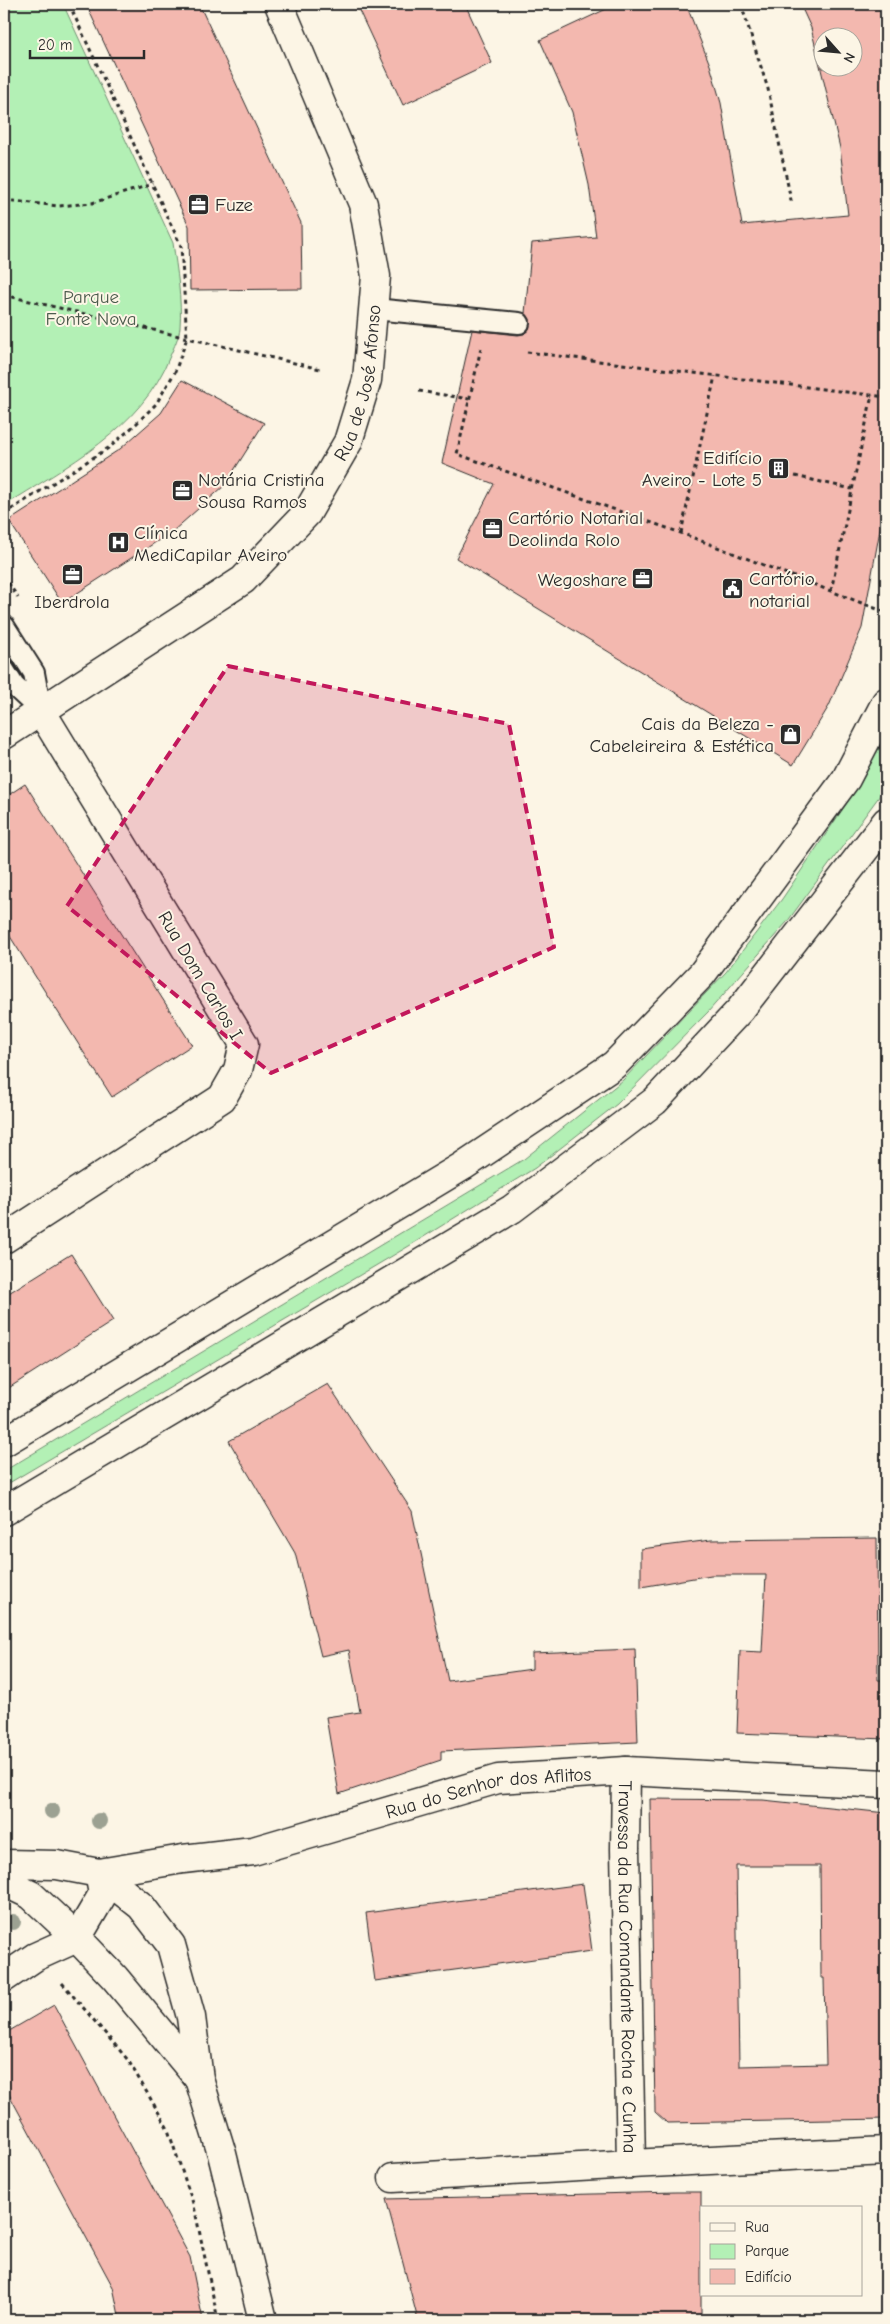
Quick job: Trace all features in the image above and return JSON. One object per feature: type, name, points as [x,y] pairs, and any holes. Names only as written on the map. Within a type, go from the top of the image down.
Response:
[{"type":"street","name":"Rua de José Afonso","points":[[4,736],[243,580],[307,513],[348,442],[367,380],[376,276],[364,204],[279,4]]},
{"type":"street","points":[[4,1442],[463,1166],[614,1065],[702,974],[846,779],[886,702]]},
{"type":"street","name":"Rua Dom Carlos I","points":[[4,1239],[222,1098],[238,1070],[244,1044],[41,711]]},
{"type":"street","points":[[4,1511],[512,1209],[655,1101],[740,1010],[886,822]]},
{"type":"street","name":"Rua do Senhor dos Aflitos","points":[[4,1864],[57,1865],[99,1873],[182,1859],[253,1851],[498,1779],[626,1771],[886,1784]]},
{"type":"street","name":"Travessa da Rua Comandante Rocha e Cunha","points":[[626,1771],[625,1858],[631,2164]]},
{"type":"street","points":[[4,1978],[35,1957],[77,1938],[103,1894],[99,1873]]},
{"type":"street","points":[[99,1873],[142,1906],[171,1945],[191,2018],[199,2079],[222,2154],[263,2320]]},
{"type":"street","points":[[4,1882],[31,1895],[77,1938],[114,1978],[199,2079]]},
{"type":"street","name":"Travessa da Rua Comandante Rocha e Cunha","points":[[393,2178],[886,2151]]},
{"type":"lane","points":[[374,309],[519,323]]},
{"type":"lane","points":[[4,626],[34,673],[41,711]]},
{"type":"lane","points":[[4,670],[14,686],[41,711]]},
{"type":"path","points":[[4,514],[110,447],[136,424],[156,404],[175,372],[187,338],[181,246],[69,4]]},
{"type":"path","points":[[572,4],[575,10]]},
{"type":"path","points":[[741,4],[768,89],[792,205]]},
{"type":"path","points":[[4,200],[59,206],[92,203],[153,184]]},
{"type":"path","points":[[4,295],[320,369]]},
{"type":"path","points":[[491,347],[481,346],[457,454],[681,533],[885,612]]},
{"type":"path","points":[[520,351],[886,397]]},
{"type":"path","points":[[681,533],[715,376]]},
{"type":"path","points":[[420,391],[469,399]]},
{"type":"path","points":[[832,591],[872,395]]},
{"type":"path","points":[[795,476],[852,489]]},
{"type":"path","points":[[56,1976],[128,2060],[167,2127],[194,2206],[218,2320]]},
{"type":"highlighted area","points":[[228,666],[509,724],[554,947],[271,1073],[67,906]]},
{"type":"green space","name":"Parque Fonte Nova","points":[[4,4],[63,4],[173,243],[179,285],[180,327],[172,353],[157,382],[141,405],[122,425],[76,460],[4,506]]},
{"type":"green space","points":[[886,733],[886,787],[787,922],[708,1012],[617,1104],[535,1168],[409,1246],[4,1486],[4,1471],[524,1159],[623,1080],[726,972],[782,899],[861,782]]},
{"type":"building","points":[[86,4],[199,4],[301,223],[302,289],[190,290],[189,226]]},
{"type":"building","points":[[356,4],[465,4],[492,63],[403,105]]},
{"type":"building","points":[[617,4],[686,4],[710,65],[721,103],[742,225],[848,215],[840,148],[823,78],[862,78],[862,28],[812,28],[812,32],[800,4],[883,4],[886,18],[886,497],[862,628],[829,706],[793,765],[456,558],[494,484],[442,463],[472,330],[524,334],[529,329],[530,319],[525,313],[532,243],[596,237],[589,185],[572,112],[540,40]]},
{"type":"building","points":[[182,380],[264,423],[224,486],[173,531],[62,603],[9,521],[120,449],[161,413]]},
{"type":"building","points":[[25,784],[192,1045],[112,1097],[4,927],[4,798]]},
{"type":"building","points":[[71,1254],[113,1321],[4,1391],[4,1296]]},
{"type":"building","points":[[328,1384],[412,1511],[448,1681],[532,1669],[532,1653],[635,1649],[638,1742],[441,1751],[441,1760],[339,1794],[326,1717],[360,1712],[349,1650],[321,1656],[295,1553],[229,1441]]},
{"type":"building","points":[[877,1538],[878,1680],[886,1680],[886,1739],[737,1733],[740,1651],[762,1652],[766,1575],[711,1575],[641,1587],[641,1549],[711,1540]]},
{"type":"building","points":[[650,1799],[763,1800],[886,1813],[886,2119],[667,2123],[655,2112]],"holes":[[[736,1866],[820,1866],[821,1978],[824,1978],[826,2064],[739,2066]]]},
{"type":"building","points":[[583,1884],[592,1951],[375,1981],[366,1913]]},
{"type":"building","points":[[54,2005],[190,2257],[203,2320],[120,2320],[113,2287],[4,2085],[4,2034]]},
{"type":"building","points":[[701,2192],[701,2320],[418,2320],[386,2199]]},
{"type":"place","name":"Fuze","points":[[199,204]]},
{"type":"place","name":"Edifício Aveiro - Lote 5","points":[[778,468]]},
{"type":"place","name":"Notária Cristina Sousa Ramos","points":[[182,490]]},
{"type":"place","name":"Cartório Notarial Deolinda Rolo","points":[[492,528]]},
{"type":"place","name":"Clínica MediCapilar Aveiro","points":[[118,543]]},
{"type":"place","name":"Iberdrola","points":[[72,575]]},
{"type":"place","name":"Wegoshare","points":[[643,579]]},
{"type":"place","name":"Cartório notarial","points":[[733,589]]},
{"type":"place","name":"Cais da Beleza - Cabeleireira & Estética","points":[[790,734]]}]
